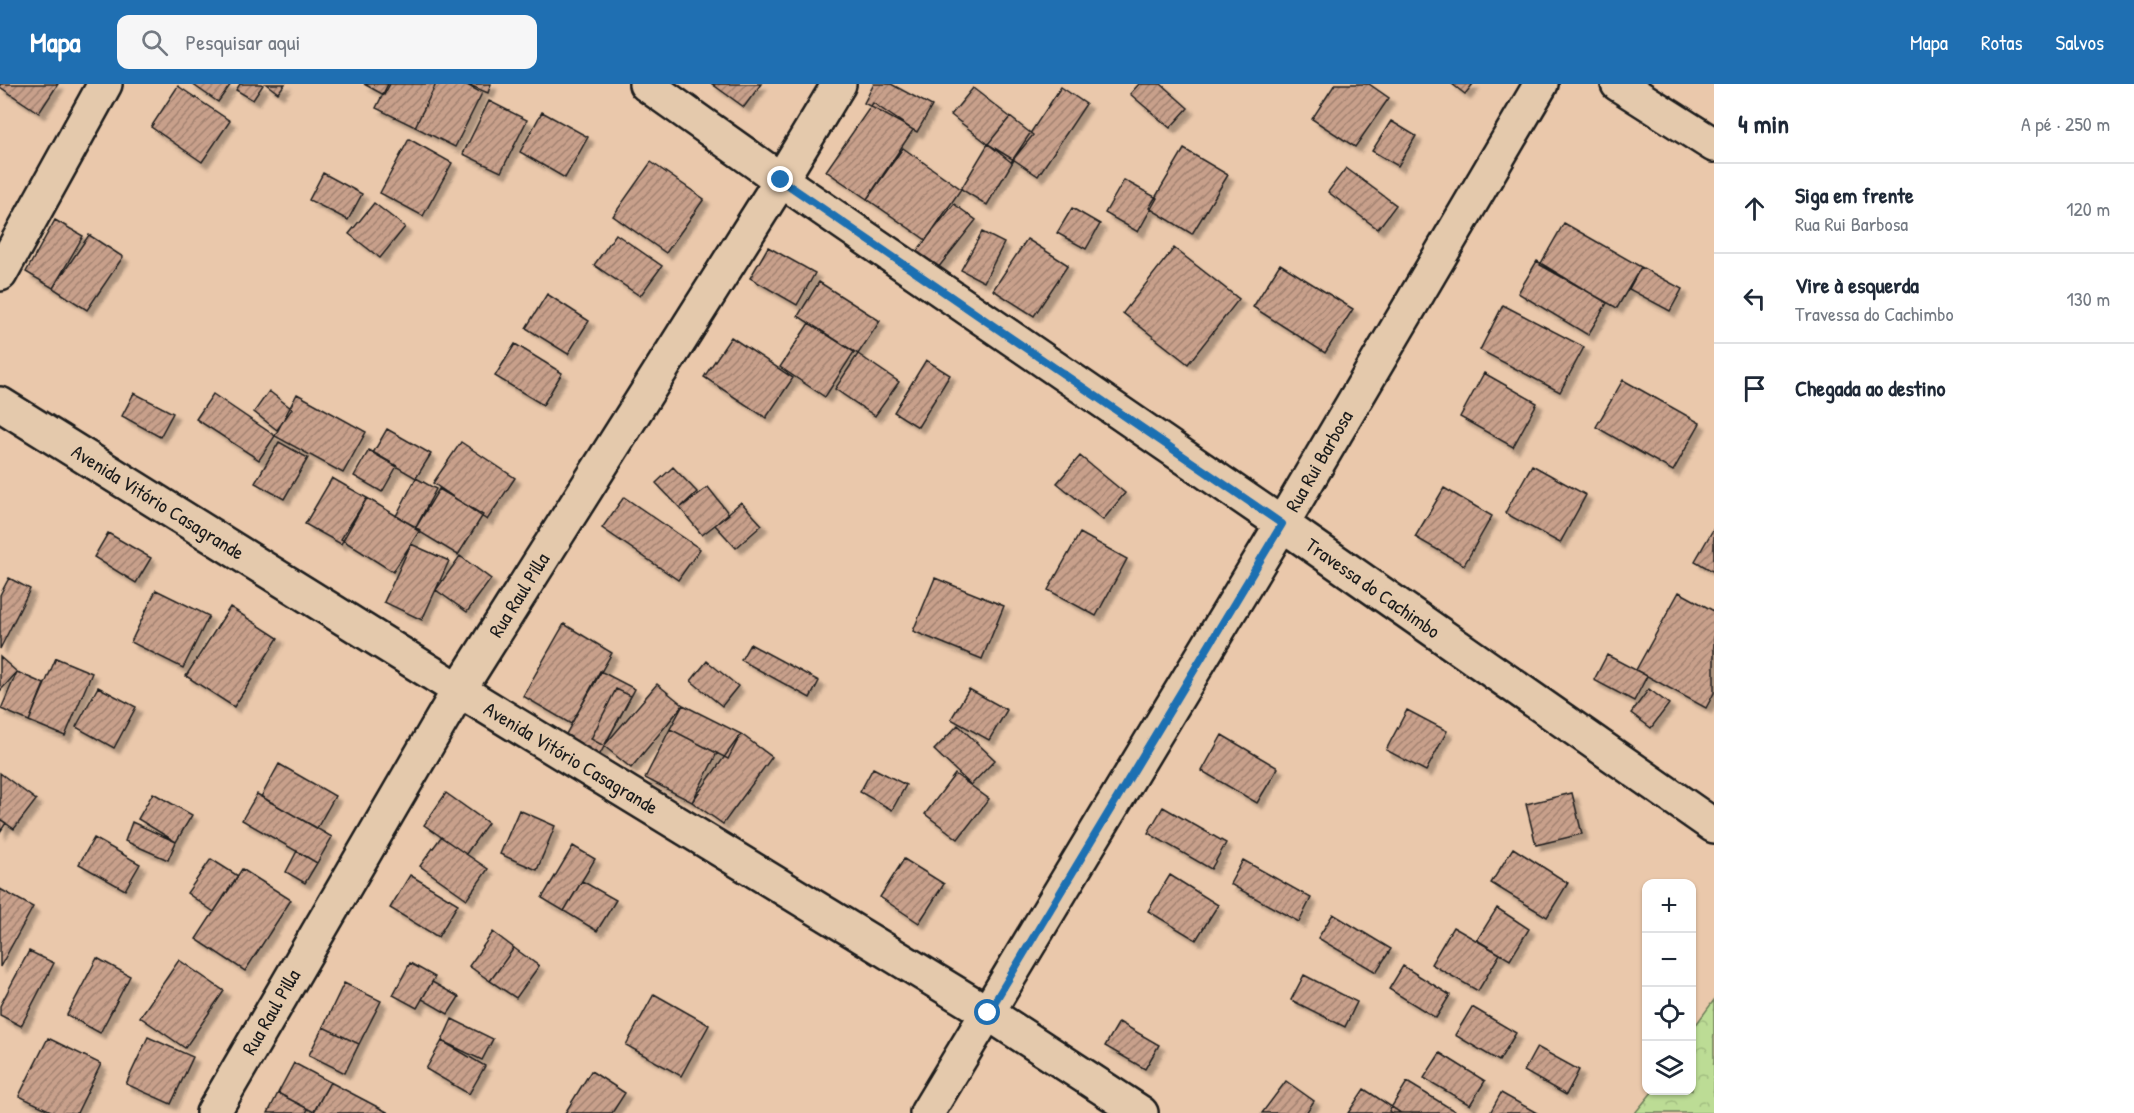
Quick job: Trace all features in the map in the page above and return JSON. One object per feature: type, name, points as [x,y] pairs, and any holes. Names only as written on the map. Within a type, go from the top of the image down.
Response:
[{"type":"street","points":[[0,274],[105,84]]},
{"type":"street","name":"Travessa do Cachimbo","points":[[646,84],[781,180],[1282,524],[1714,826]]},
{"type":"street","name":"Rua Raul Pilla","points":[[213,1113],[459,690],[781,180],[839,84]]},
{"type":"street","name":"Rua Rui Barbosa","points":[[927,1113],[1282,524],[1541,84]]},
{"type":"street","points":[[1618,84],[1714,145]]},
{"type":"street","name":"Avenida Vitório Casagrande","points":[[0,404],[459,690],[988,1013],[1141,1113]]},
{"type":"green space","points":[[1714,1000],[1714,1113],[1635,1113],[1650,1095],[1696,1095],[1696,1025]]},
{"type":"building","points":[[0,84],[58,84],[39,113],[0,87]]},
{"type":"building","points":[[192,84],[231,84],[218,102]]},
{"type":"building","points":[[240,84],[263,85],[253,100],[236,90]]},
{"type":"building","points":[[266,84],[285,84],[278,93]]},
{"type":"building","points":[[364,84],[390,84],[384,95]]},
{"type":"building","points":[[388,84],[436,84],[415,127],[376,108]]},
{"type":"building","points":[[436,84],[465,84],[482,93],[455,147],[415,127]]},
{"type":"building","points":[[467,84],[491,84],[488,93]]},
{"type":"building","points":[[712,84],[761,84],[744,107]]},
{"type":"building","points":[[874,84],[891,84],[932,106],[917,132],[864,103]]},
{"type":"building","points":[[1139,84],[1161,84],[1188,108],[1170,128],[1130,94]]},
{"type":"building","points":[[1335,84],[1369,84],[1389,98],[1355,147],[1312,119]]},
{"type":"building","points":[[1452,84],[1473,84],[1465,94]]},
{"type":"building","points":[[178,86],[230,121],[202,162],[151,127]]},
{"type":"building","points":[[1061,87],[1086,104],[1038,176],[1013,159]]},
{"type":"building","points":[[973,88],[1010,117],[988,144],[951,115]]},
{"type":"building","points":[[489,101],[527,120],[501,172],[463,154]]},
{"type":"building","points":[[873,103],[913,130],[867,199],[826,171]]},
{"type":"building","points":[[542,112],[588,137],[565,178],[520,152]]},
{"type":"building","points":[[1010,117],[1033,135],[1011,162],[988,144]]},
{"type":"building","points":[[1391,121],[1416,136],[1398,166],[1372,151]]},
{"type":"building","points":[[409,139],[452,163],[423,216],[380,193]]},
{"type":"building","points":[[988,144],[1014,160],[987,205],[961,189]]},
{"type":"building","points":[[903,148],[961,189],[926,240],[867,199]]},
{"type":"building","points":[[1184,149],[1228,175],[1192,234],[1149,208]]},
{"type":"building","points":[[651,162],[704,199],[666,253],[613,216]]},
{"type":"building","points":[[1346,168],[1396,205],[1378,229],[1328,192]]},
{"type":"building","points":[[323,173],[362,194],[348,220],[309,200]]},
{"type":"building","points":[[1124,180],[1157,198],[1138,232],[1105,213]]},
{"type":"building","points":[[374,203],[405,227],[380,258],[349,234]]},
{"type":"building","points":[[954,204],[976,220],[934,273],[913,256]]},
{"type":"building","points":[[1072,208],[1100,224],[1086,249],[1057,233]]},
{"type":"building","points":[[55,220],[83,236],[53,288],[26,272]]},
{"type":"building","points":[[1564,223],[1641,267],[1617,308],[1540,265]]},
{"type":"building","points":[[982,232],[1004,243],[984,282],[961,270]]},
{"type":"building","points":[[616,234],[662,266],[640,296],[594,265]]},
{"type":"building","points":[[89,235],[123,257],[87,310],[53,288]]},
{"type":"building","points":[[1027,239],[1068,265],[1034,316],[993,290]]},
{"type":"building","points":[[768,247],[815,273],[797,305],[750,278]]},
{"type":"building","points":[[1174,248],[1239,299],[1188,364],[1123,313]]},
{"type":"building","points":[[1537,261],[1607,303],[1588,335],[1518,293]]},
{"type":"building","points":[[1280,264],[1353,309],[1325,353],[1253,307]]},
{"type":"building","points":[[1641,267],[1682,289],[1670,311],[1629,289]]},
{"type":"building","points":[[819,282],[880,321],[858,354],[798,316]]},
{"type":"building","points":[[547,294],[589,321],[568,354],[526,328]]},
{"type":"building","points":[[1503,305],[1584,347],[1560,392],[1480,350]]},
{"type":"building","points":[[809,323],[854,352],[825,397],[780,367]]},
{"type":"building","points":[[731,337],[793,378],[766,418],[704,377]]},
{"type":"building","points":[[515,344],[562,373],[543,405],[495,376]]},
{"type":"building","points":[[858,354],[899,382],[875,416],[835,389]]},
{"type":"building","points":[[926,360],[950,375],[918,427],[894,412]]},
{"type":"building","points":[[1484,373],[1537,403],[1513,447],[1460,417]]},
{"type":"building","points":[[1623,380],[1700,423],[1673,471],[1596,427]]},
{"type":"building","points":[[269,391],[292,409],[277,430],[254,412]]},
{"type":"building","points":[[134,393],[173,413],[160,437],[122,416]]},
{"type":"building","points":[[213,394],[275,436],[259,460],[196,419]]},
{"type":"building","points":[[297,394],[366,432],[343,473],[275,436]]},
{"type":"building","points":[[387,429],[431,454],[416,478],[373,453]]},
{"type":"building","points":[[279,442],[308,458],[284,499],[255,483]]},
{"type":"building","points":[[461,442],[515,478],[487,520],[433,483]]},
{"type":"building","points":[[369,450],[397,466],[382,492],[354,476]]},
{"type":"building","points":[[1080,456],[1125,493],[1103,520],[1057,483]]},
{"type":"building","points":[[1532,465],[1586,495],[1560,543],[1505,513]]},
{"type":"building","points":[[673,467],[697,492],[680,508],[656,483]]},
{"type":"building","points":[[332,478],[367,498],[341,544],[305,524]]},
{"type":"building","points":[[416,478],[436,489],[416,527],[396,516]]},
{"type":"building","points":[[708,487],[729,514],[702,535],[680,508]]},
{"type":"building","points":[[1444,488],[1492,516],[1464,565],[1415,537]]},
{"type":"building","points":[[439,489],[483,515],[458,555],[415,529]]},
{"type":"building","points":[[624,497],[700,549],[678,580],[602,528]]},
{"type":"building","points":[[367,498],[420,530],[393,572],[341,539]]},
{"type":"building","points":[[741,502],[762,525],[736,548],[715,525]]},
{"type":"building","points":[[1714,528],[1714,572],[1695,561]]},
{"type":"building","points":[[108,533],[151,558],[136,583],[94,557]]},
{"type":"building","points":[[1080,533],[1127,559],[1096,616],[1048,590]]},
{"type":"building","points":[[411,544],[449,561],[422,620],[384,602]]},
{"type":"building","points":[[460,556],[491,579],[467,612],[436,590]]},
{"type":"building","points":[[9,578],[30,589],[0,649],[0,595]]},
{"type":"building","points":[[935,578],[1004,606],[982,659],[913,631]]},
{"type":"building","points":[[156,590],[209,616],[183,668],[131,642]]},
{"type":"building","points":[[1679,592],[1714,611],[1714,693],[1706,708],[1636,670]]},
{"type":"building","points":[[230,607],[278,638],[234,707],[186,676]]},
{"type":"building","points":[[564,624],[612,653],[571,724],[523,696]]},
{"type":"building","points":[[750,644],[819,681],[810,698],[741,660]]},
{"type":"building","points":[[1607,655],[1647,676],[1634,701],[1594,680]]},
{"type":"building","points":[[0,657],[17,672],[0,691]]},
{"type":"building","points":[[56,658],[92,673],[65,736],[29,721]]},
{"type":"building","points":[[707,661],[738,686],[722,706],[691,681]]},
{"type":"building","points":[[600,671],[635,689],[599,756],[564,738]]},
{"type":"building","points":[[17,672],[44,684],[29,721],[1,709]]},
{"type":"building","points":[[657,684],[683,705],[631,768],[604,746]]},
{"type":"building","points":[[98,687],[136,707],[114,748],[76,727]]},
{"type":"building","points":[[616,689],[631,696],[604,746],[591,739]]},
{"type":"building","points":[[969,689],[1007,710],[989,740],[951,719]]},
{"type":"building","points":[[1649,689],[1669,704],[1651,728],[1631,713]]},
{"type":"building","points":[[683,705],[741,734],[728,759],[670,729]]},
{"type":"building","points":[[1407,710],[1447,731],[1426,771],[1386,750]]},
{"type":"building","points":[[958,725],[995,760],[971,785],[934,750]]},
{"type":"building","points":[[670,729],[717,753],[692,802],[645,778]]},
{"type":"building","points":[[741,734],[772,757],[723,824],[692,802]]},
{"type":"building","points":[[1222,735],[1278,768],[1257,803],[1202,771]]},
{"type":"building","points":[[279,764],[335,796],[317,828],[261,797]]},
{"type":"building","points":[[873,768],[906,785],[892,810],[860,792]]},
{"type":"building","points":[[0,773],[36,800],[14,829],[0,819]]},
{"type":"building","points":[[955,774],[989,799],[958,839],[925,814]]},
{"type":"building","points":[[153,793],[192,815],[176,842],[138,819]]},
{"type":"building","points":[[446,793],[488,823],[466,854],[424,825]]},
{"type":"building","points":[[1572,793],[1582,834],[1536,845],[1526,804]]},
{"type":"building","points":[[257,794],[332,837],[317,863],[242,820]]},
{"type":"building","points":[[1163,807],[1226,843],[1211,869],[1148,833]]},
{"type":"building","points":[[519,810],[555,826],[537,870],[500,854]]},
{"type":"building","points":[[0,819],[6,823],[0,832]]},
{"type":"building","points":[[132,822],[176,842],[168,860],[125,841]]},
{"type":"building","points":[[441,837],[488,869],[467,899],[420,866]]},
{"type":"building","points":[[94,838],[140,864],[125,890],[79,864]]},
{"type":"building","points":[[573,846],[595,859],[564,911],[542,898]]},
{"type":"building","points":[[1513,848],[1568,883],[1547,917],[1491,883]]},
{"type":"building","points":[[297,851],[317,863],[305,883],[286,872]]},
{"type":"building","points":[[211,859],[238,876],[214,912],[187,893]]},
{"type":"building","points":[[904,859],[944,884],[919,923],[880,897]]},
{"type":"building","points":[[1243,860],[1311,898],[1299,922],[1230,884]]},
{"type":"building","points":[[242,869],[291,900],[245,971],[196,939]]},
{"type":"building","points":[[410,875],[458,904],[438,937],[390,908]]},
{"type":"building","points":[[1170,875],[1218,905],[1196,940],[1148,911]]},
{"type":"building","points":[[582,881],[616,900],[597,931],[564,911]]},
{"type":"building","points":[[0,889],[33,907],[0,967]]},
{"type":"building","points":[[1497,908],[1529,929],[1510,960],[1477,940]]},
{"type":"building","points":[[1333,914],[1391,949],[1376,972],[1318,938]]},
{"type":"building","points":[[1453,927],[1500,954],[1478,991],[1431,964]]},
{"type":"building","points":[[493,932],[514,948],[490,981],[469,966]]},
{"type":"building","points":[[514,948],[539,966],[516,998],[490,981]]},
{"type":"building","points":[[29,951],[54,963],[21,1026],[0,1015],[0,1006]]},
{"type":"building","points":[[97,958],[130,976],[100,1033],[67,1015]]},
{"type":"building","points":[[179,960],[224,991],[185,1048],[140,1017]]},
{"type":"building","points":[[410,963],[435,977],[417,1008],[393,995]]},
{"type":"building","points":[[1403,966],[1450,995],[1436,1018],[1389,989]]},
{"type":"building","points":[[1304,975],[1357,1002],[1345,1027],[1291,1000]]},
{"type":"building","points":[[432,982],[459,997],[448,1014],[422,999]]},
{"type":"building","points":[[344,983],[381,1001],[359,1044],[323,1027]]},
{"type":"building","points":[[654,994],[709,1025],[681,1076],[626,1045]]},
{"type":"building","points":[[1472,1007],[1516,1033],[1499,1061],[1455,1035]]},
{"type":"building","points":[[452,1019],[493,1039],[482,1060],[442,1041]]},
{"type":"building","points":[[1119,1022],[1159,1045],[1145,1069],[1105,1046]]},
{"type":"building","points":[[323,1027],[359,1044],[345,1073],[309,1055]]},
{"type":"building","points":[[148,1037],[193,1057],[171,1104],[126,1084]]},
{"type":"building","points":[[48,1038],[101,1064],[77,1113],[55,1113],[19,1096]]},
{"type":"building","points":[[442,1041],[485,1066],[469,1094],[426,1069]]},
{"type":"building","points":[[1537,1047],[1579,1070],[1566,1095],[1524,1071]]},
{"type":"building","points":[[1440,1053],[1485,1081],[1470,1105],[1424,1078]]},
{"type":"building","points":[[294,1063],[330,1082],[314,1112],[278,1093]]},
{"type":"building","points":[[591,1071],[625,1093],[612,1113],[565,1113]]},
{"type":"building","points":[[1286,1081],[1314,1101],[1306,1113],[1262,1113]]},
{"type":"building","points":[[330,1082],[389,1113],[313,1113]]},
{"type":"building","points":[[1407,1082],[1458,1113],[1393,1113],[1389,1111]]},
{"type":"building","points":[[1364,1089],[1401,1113],[1348,1113]]},
{"type":"building","points":[[278,1093],[308,1109],[306,1113],[268,1113]]},
{"type":"building","points":[[1501,1093],[1537,1113],[1490,1113]]},
{"type":"route","points":[[781,180],[1282,524],[988,1013]]}]
